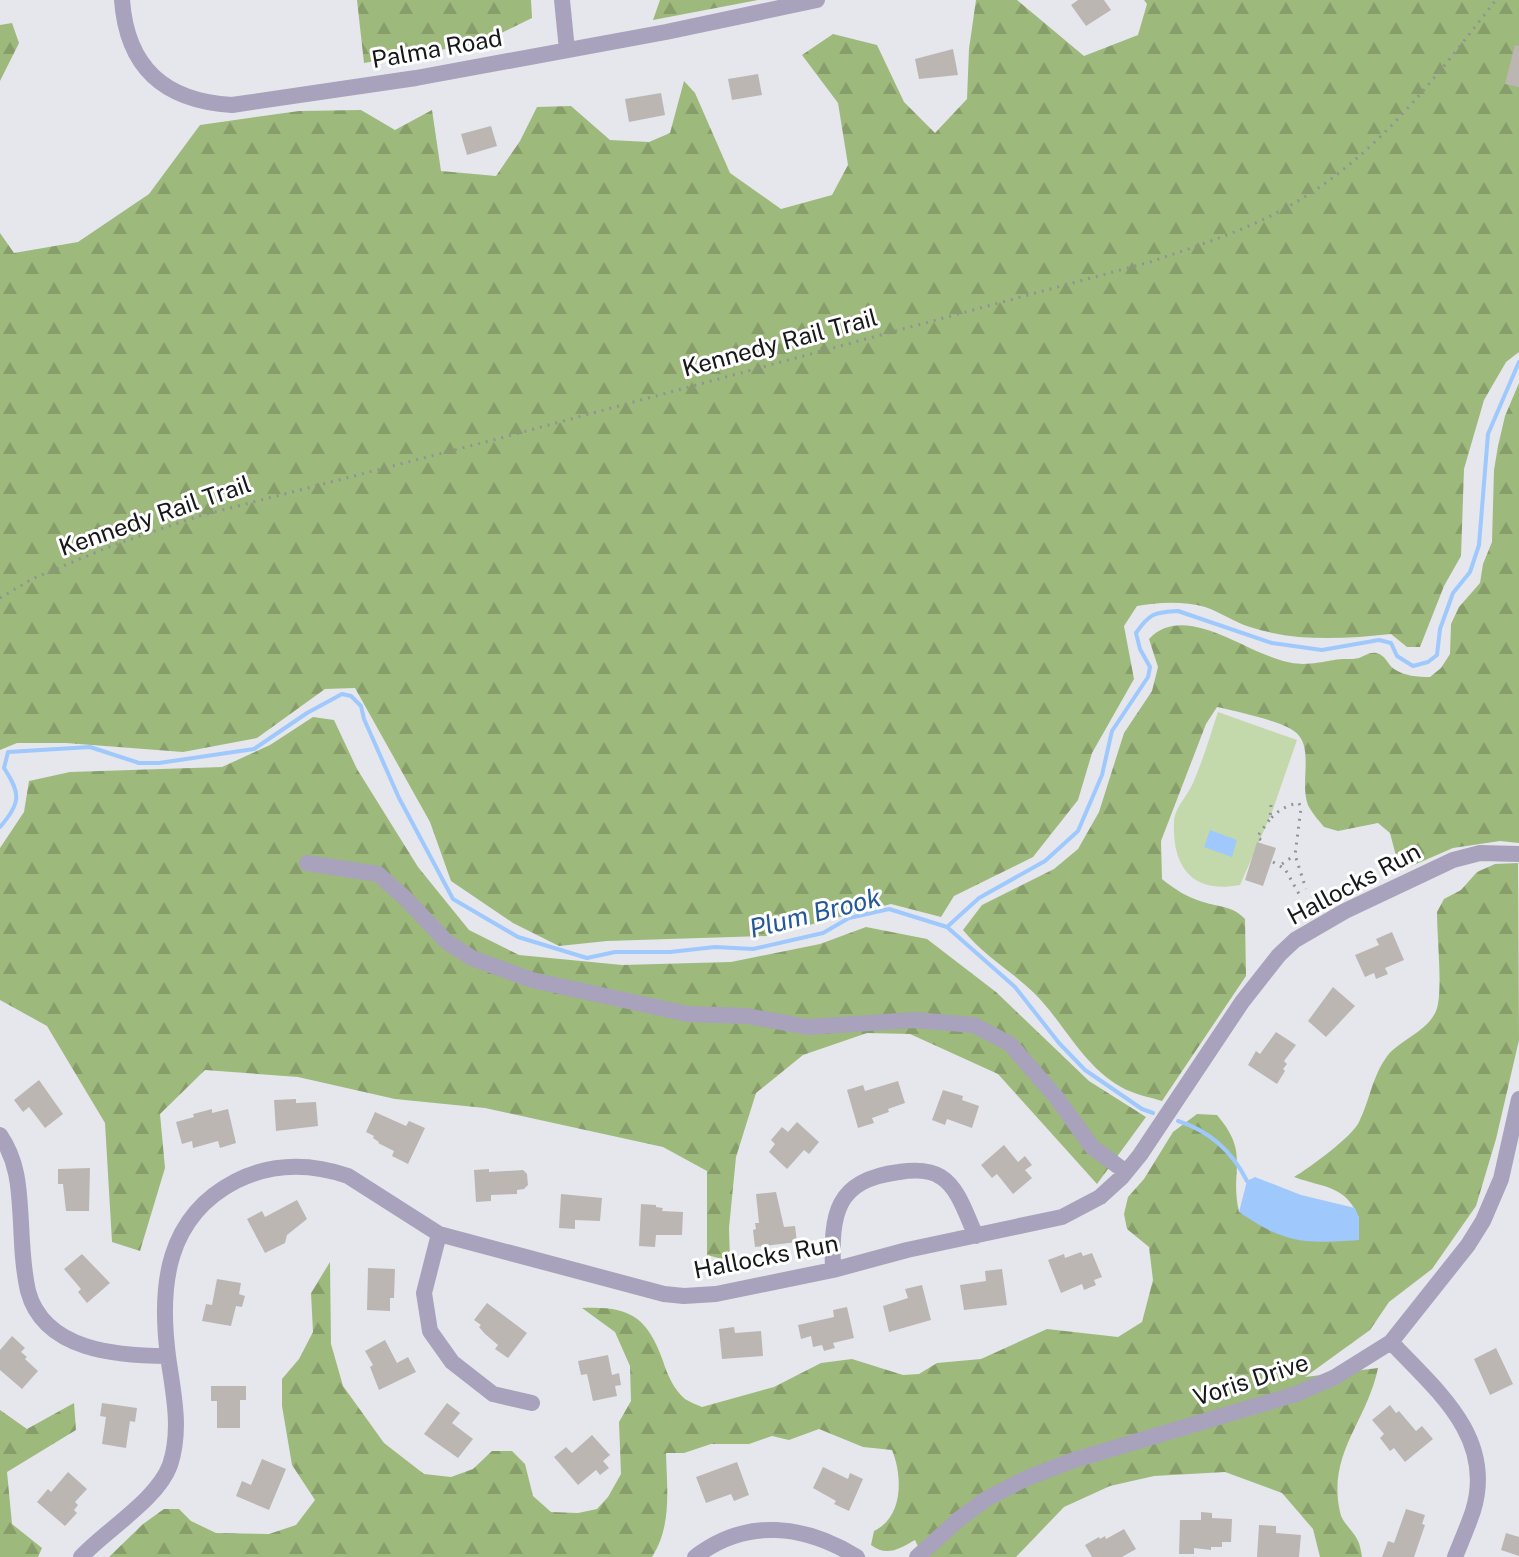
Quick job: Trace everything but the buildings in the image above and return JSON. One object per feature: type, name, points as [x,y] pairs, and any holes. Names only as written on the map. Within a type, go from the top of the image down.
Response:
[{"type":"street","name":"Palma Road","points":[[122,0],[130,43],[145,70],[162,85],[182,96],[206,103],[232,105],[416,78],[817,0]]},
{"type":"street","points":[[562,0],[567,50]]},
{"type":"street","name":"Hallocks Run","points":[[81,1557],[127,1517],[169,1469],[175,1436],[175,1394],[168,1356],[164,1285],[178,1239],[200,1207],[240,1179],[268,1169],[296,1166],[334,1171],[348,1176],[439,1234],[664,1294],[684,1296],[716,1294],[833,1270],[1062,1217],[1100,1197],[1126,1172],[1242,1002],[1279,955],[1295,940],[1345,911],[1453,860],[1480,853],[1519,854]]},
{"type":"street","points":[[307,863],[378,874],[447,942],[472,958],[532,980],[688,1014],[747,1016],[808,1027],[915,1020],[974,1025],[1010,1044],[1056,1097],[1092,1147],[1126,1172]]},
{"type":"street","name":"Voris Drive","points":[[917,1557],[986,1499],[1027,1478],[1074,1460],[1296,1394],[1335,1377],[1391,1342],[1468,1245],[1483,1221],[1501,1179],[1519,1099]]},
{"type":"street","points":[[0,1135],[18,1177],[22,1254],[29,1293],[40,1312],[55,1331],[89,1348],[112,1354],[168,1356]]},
{"type":"street","points":[[833,1270],[832,1231],[838,1208],[855,1187],[873,1176],[927,1171],[941,1177],[955,1194],[976,1236]]},
{"type":"street","points":[[439,1234],[424,1293],[430,1331],[452,1362],[493,1394],[532,1403]]},
{"type":"street","points":[[1391,1342],[1457,1412],[1472,1444],[1477,1490],[1474,1509],[1455,1557]]},
{"type":"street","points":[[695,1557],[734,1536],[795,1530],[833,1543],[857,1557]]},
{"type":"path","name":"Kennedy Rail Trail","points":[[0,598],[32,579],[111,546],[199,516],[497,439],[1150,262],[1232,234],[1297,202],[1356,158],[1408,108],[1496,0]]},
{"type":"path","points":[[1261,840],[1257,837],[1259,832],[1270,819],[1282,808],[1299,803],[1301,817],[1295,855],[1306,889]]},
{"type":"path","points":[[1270,819],[1271,805]]},
{"type":"path","points":[[1281,865],[1295,855]]},
{"type":"path","points":[[1273,862],[1281,865],[1299,894]]},
{"type":"green space","points":[[357,0],[531,0],[532,18],[481,43],[364,63]]},
{"type":"green space","points":[[660,0],[758,0],[653,20]]},
{"type":"green space","points":[[976,0],[1017,0],[1084,56],[1138,35],[1147,4],[1144,0],[1519,0],[1519,352],[1506,362],[1484,400],[1464,469],[1461,556],[1444,586],[1420,647],[1407,647],[1391,634],[1338,638],[1267,632],[1211,609],[1188,604],[1137,606],[1124,626],[1134,679],[1092,753],[1078,800],[1033,857],[954,896],[941,917],[891,904],[766,936],[607,941],[559,946],[513,923],[451,881],[430,822],[355,688],[325,689],[257,738],[183,752],[66,743],[17,743],[0,750],[0,233],[14,253],[78,242],[149,194],[200,125],[299,111],[361,110],[395,130],[432,110],[441,171],[496,176],[520,141],[537,107],[571,106],[610,140],[649,142],[670,133],[684,81],[695,93],[730,173],[781,209],[832,195],[848,165],[838,103],[802,55],[833,34],[877,45],[904,102],[935,133],[967,99],[969,49]]},
{"type":"green space","points":[[12,23],[19,43],[0,81],[0,25]]},
{"type":"green space","points":[[1519,383],[1519,843],[1500,841],[1453,848],[1400,871],[1390,833],[1378,823],[1338,831],[1324,827],[1314,815],[1306,798],[1304,746],[1294,731],[1269,720],[1217,707],[1206,724],[1161,841],[1162,879],[1186,895],[1231,909],[1245,919],[1246,976],[1162,1101],[1121,1087],[1095,1067],[1033,992],[963,930],[982,905],[1054,869],[1078,849],[1099,812],[1124,733],[1152,691],[1158,667],[1149,639],[1162,629],[1193,626],[1274,658],[1298,664],[1356,659],[1374,653],[1407,675],[1430,677],[1441,668],[1450,654],[1451,624],[1459,607],[1480,583],[1483,564],[1492,542],[1494,470],[1498,446],[1505,416]]},
{"type":"green space","points":[[1218,712],[1297,740],[1272,812],[1240,885],[1224,887],[1210,886],[1189,874],[1182,865],[1174,839],[1176,812],[1197,774]]},
{"type":"green space","points":[[313,717],[334,720],[357,769],[418,867],[469,930],[519,955],[622,965],[731,962],[820,944],[866,927],[927,939],[996,992],[1089,1081],[1146,1117],[1097,1184],[998,1074],[910,1034],[867,1033],[803,1055],[756,1093],[736,1157],[729,1228],[730,1261],[707,1255],[707,1171],[663,1147],[485,1108],[395,1099],[298,1077],[205,1070],[160,1114],[165,1168],[140,1251],[112,1242],[105,1123],[47,1026],[0,1000],[0,848],[24,812],[29,781],[70,772],[222,767],[270,745]]},
{"type":"green space","points":[[1518,863],[1519,1040],[1496,1139],[1476,1206],[1432,1269],[1389,1302],[1370,1330],[1305,1377],[1378,1368],[1373,1387],[1343,1455],[1337,1491],[1340,1512],[1358,1541],[1362,1557],[1320,1557],[1313,1529],[1282,1493],[1225,1472],[1154,1476],[1110,1486],[1064,1507],[1016,1557],[923,1557],[915,1540],[898,1549],[882,1551],[871,1545],[874,1531],[891,1516],[898,1495],[898,1472],[892,1450],[863,1447],[819,1429],[789,1440],[772,1436],[749,1444],[711,1444],[684,1453],[666,1453],[665,1520],[663,1533],[652,1557],[109,1557],[143,1524],[164,1509],[179,1509],[191,1521],[216,1533],[269,1534],[296,1525],[315,1500],[292,1465],[282,1406],[282,1379],[299,1359],[313,1332],[311,1293],[330,1262],[331,1344],[343,1386],[384,1443],[424,1474],[451,1477],[473,1469],[492,1451],[512,1451],[525,1464],[533,1496],[551,1512],[578,1513],[597,1509],[621,1474],[619,1422],[631,1401],[630,1366],[615,1332],[582,1308],[624,1312],[643,1324],[657,1346],[677,1391],[685,1399],[702,1407],[774,1387],[821,1363],[852,1359],[903,1375],[919,1374],[937,1363],[981,1359],[1047,1329],[1118,1337],[1142,1322],[1153,1280],[1149,1247],[1127,1229],[1124,1214],[1128,1197],[1144,1179],[1173,1132],[1197,1114],[1217,1115],[1233,1141],[1239,1212],[1359,1218],[1341,1193],[1294,1177],[1330,1152],[1355,1128],[1378,1071],[1388,1055],[1424,1027],[1435,1013],[1440,984],[1437,912],[1444,899],[1461,890],[1477,872],[1495,864]]},
{"type":"green space","points":[[74,1403],[76,1430],[7,1472],[12,1524],[42,1548],[38,1557],[0,1557],[0,1410],[27,1429]]},
{"type":"water","points":[[1210,830],[1237,840],[1232,857],[1204,847]]},
{"type":"water","points":[[1255,1177],[1301,1195],[1355,1208],[1359,1218],[1359,1240],[1296,1240],[1255,1223],[1239,1212],[1247,1181]]},
{"type":"waterway","name":"Plum Brook","points":[[0,827],[12,811],[16,798],[14,785],[4,768],[8,752],[90,747],[139,763],[159,763],[254,749],[307,713],[342,694],[351,696],[361,706],[399,798],[453,899],[518,937],[587,958],[615,952],[670,952],[715,947],[753,949],[823,933],[849,918],[889,909],[947,927],[979,898],[1045,861],[1078,831],[1102,775],[1112,731],[1148,677],[1150,667],[1136,633],[1153,615],[1178,611],[1272,643],[1322,650],[1379,640],[1391,643],[1397,656],[1413,666],[1428,662],[1437,655],[1440,629],[1453,593],[1470,572],[1479,545],[1488,434],[1519,362]]},
{"type":"waterway","points":[[947,927],[1015,987],[1059,1043],[1085,1070],[1142,1109],[1153,1113]]},
{"type":"waterway","points":[[1178,1121],[1210,1136],[1234,1160],[1247,1181]]}]
